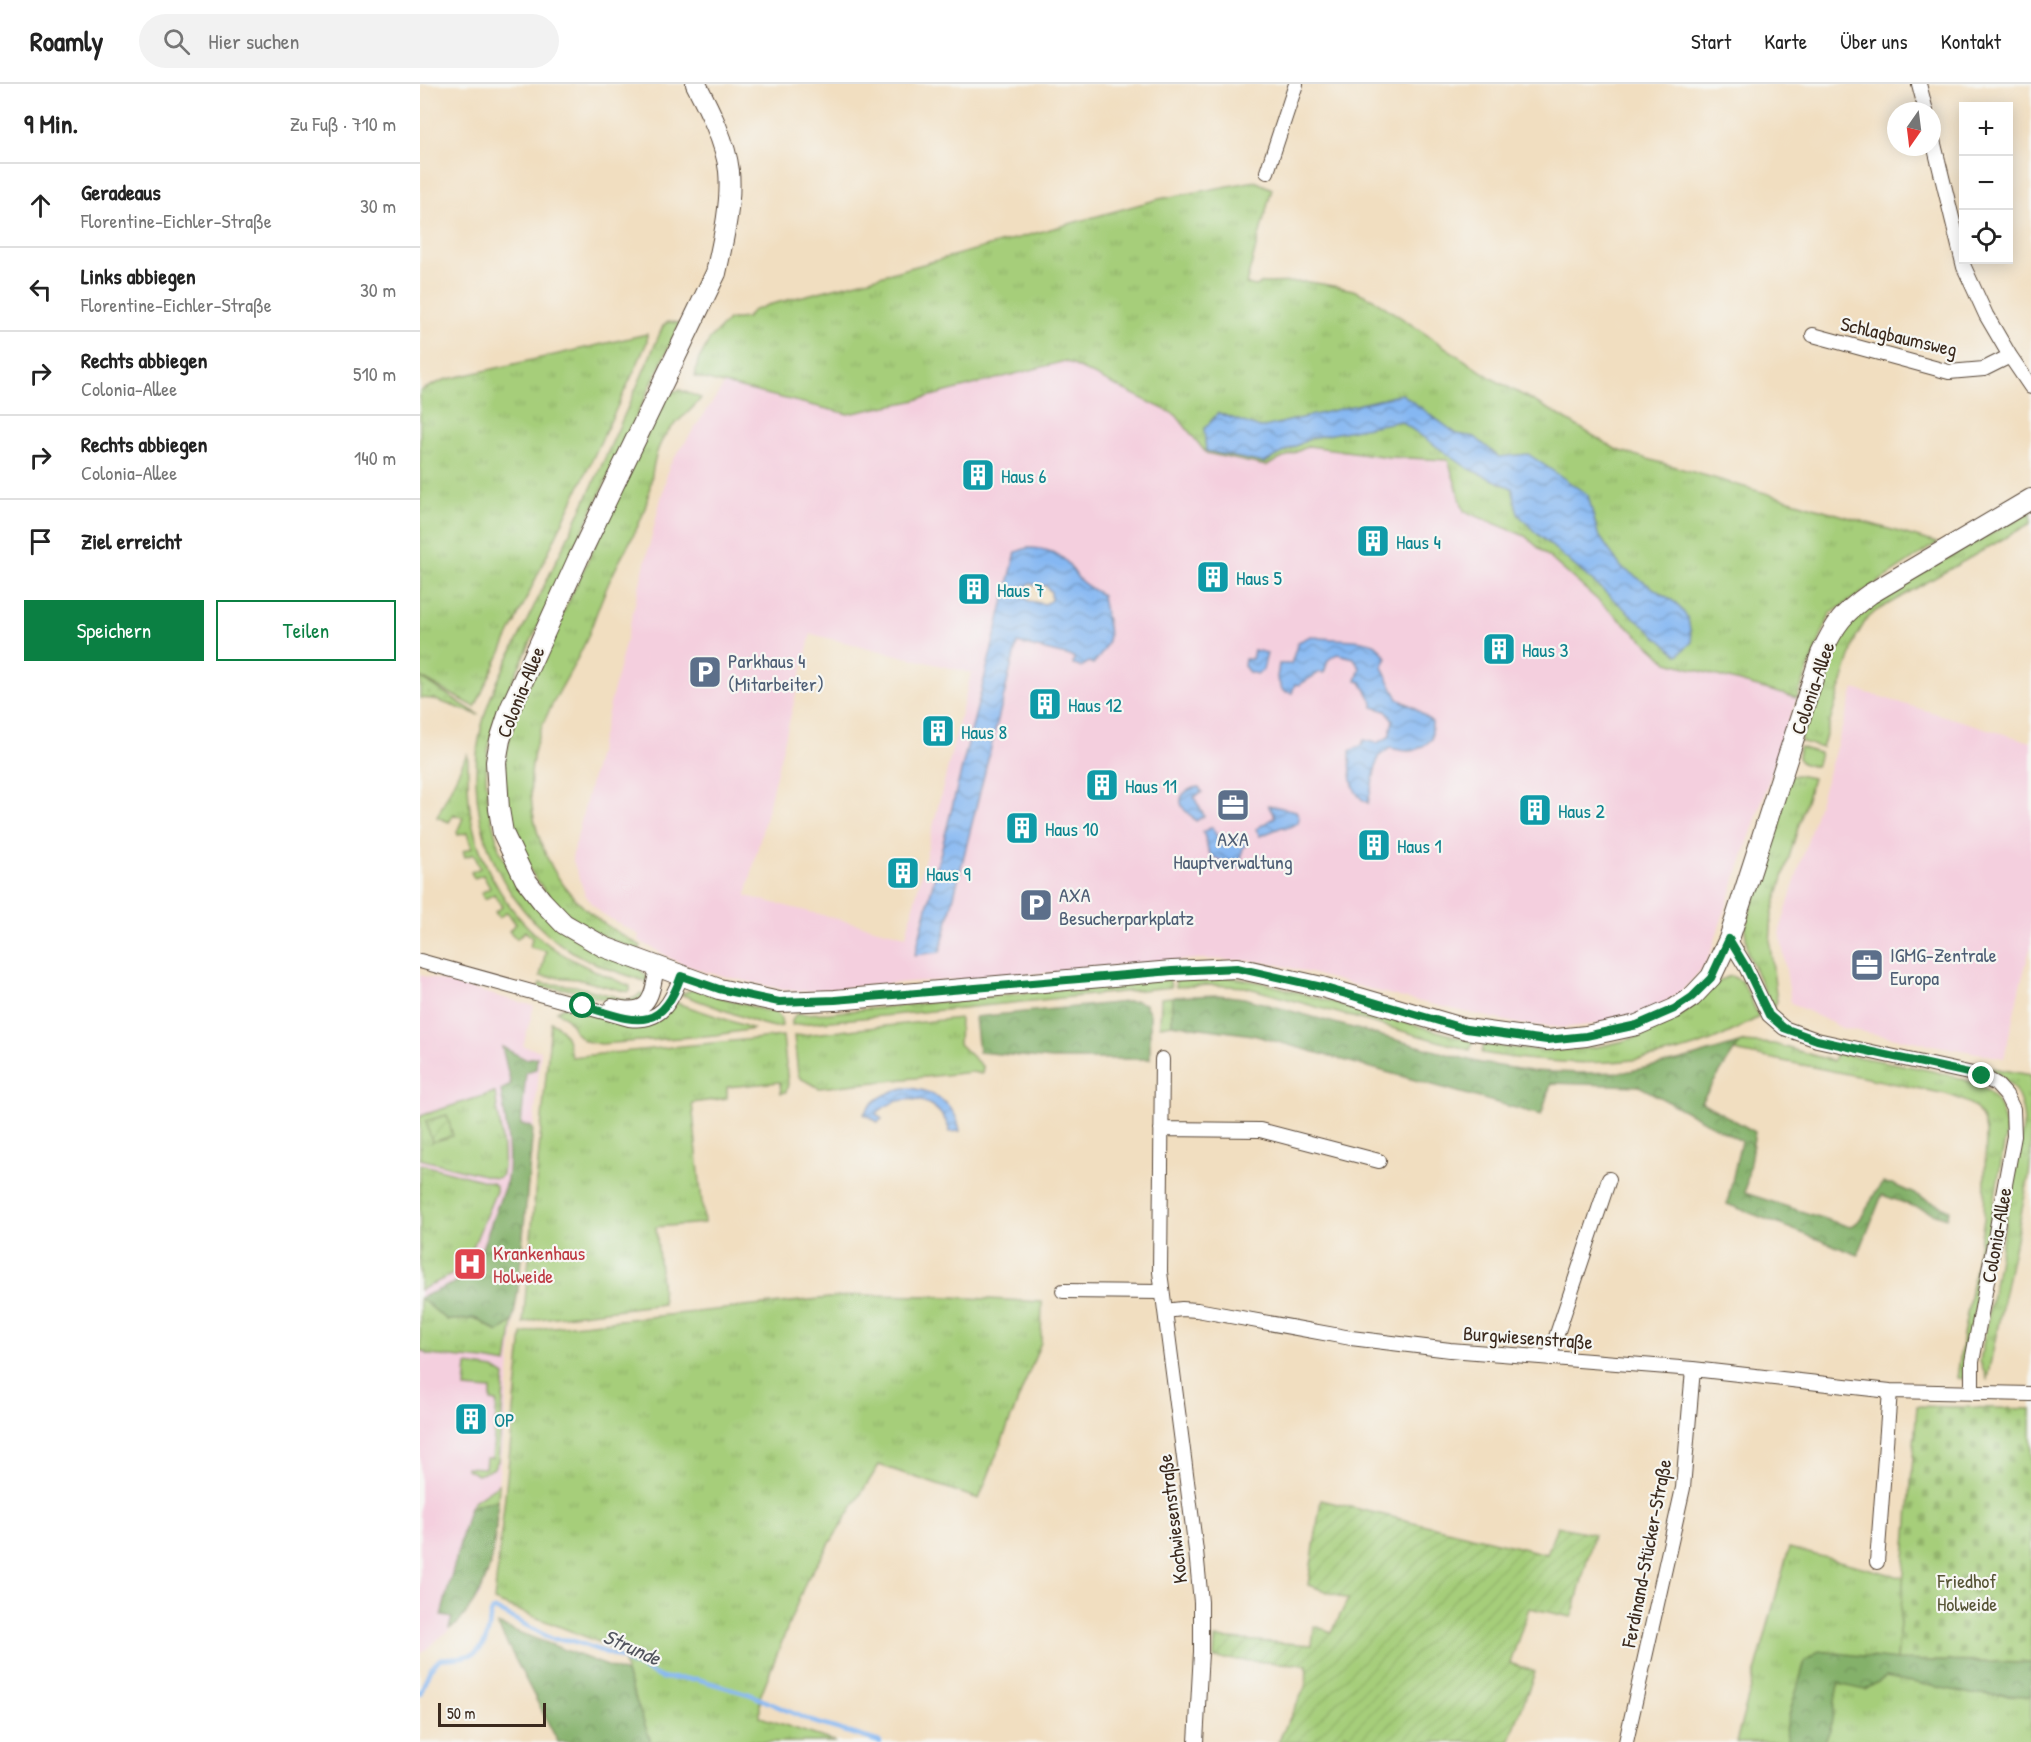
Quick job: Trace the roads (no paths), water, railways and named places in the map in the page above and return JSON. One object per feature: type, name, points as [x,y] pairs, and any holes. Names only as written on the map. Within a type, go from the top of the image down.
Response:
[{"type":"main road","name":"Colonia-Allee","points":[[696,84],[715,121],[729,171],[727,222],[716,273],[527,669],[500,740],[496,762],[503,833],[525,879],[564,924],[604,946],[719,989],[779,1002],[835,1000],[1172,971],[1237,968],[1322,987],[1466,1029],[1547,1040],[1586,1036],[1637,1025],[1674,1009],[1692,997],[1711,978],[1729,939],[1821,654],[1833,628],[1849,609],[1870,594],[2031,499]]},
{"type":"street","points":[[1267,172],[1296,84]]},
{"type":"street","points":[[1919,84],[1924,102]]},
{"type":"street","points":[[1937,156],[1964,267],[1986,315],[2010,356],[2030,382]]},
{"type":"street","name":"Schlagbaumsweg","points":[[1813,335],[1949,372],[1984,369],[2010,356]]},
{"type":"street","name":"Colonia-Allee","points":[[1729,939],[1746,967],[1769,1015],[1784,1028],[1805,1037],[1826,1042],[1971,1072],[1996,1084],[2006,1095],[2013,1109],[2014,1136],[1972,1362],[1972,1393]]},
{"type":"street","points":[[420,961],[629,1020],[650,1019],[661,1011],[674,995],[681,976]]},
{"type":"street","points":[[583,1006],[638,1009],[646,1004],[652,995],[657,966]]},
{"type":"street","name":"Kochwiesenstraße","points":[[1161,1059],[1161,1292],[1166,1311],[1201,1602],[1202,1652],[1196,1742]]},
{"type":"street","points":[[1161,1129],[1260,1130],[1379,1161]]},
{"type":"street","points":[[1549,1358],[1609,1179]]},
{"type":"street","points":[[1063,1291],[1161,1292]]},
{"type":"street","name":"Burgwiesenstraße","points":[[1166,1311],[1197,1310],[1395,1344],[1693,1369],[1890,1391],[2031,1394]]},
{"type":"street","name":"Ferdinand-Stücker-Straße","points":[[1626,1742],[1683,1488],[1693,1369]]},
{"type":"street","points":[[1877,1562],[1890,1391]]},
{"type":"water","points":[[1402,394],[1457,434],[1475,437],[1499,457],[1528,454],[1588,495],[1598,534],[1621,567],[1676,603],[1688,618],[1692,642],[1678,655],[1534,531],[1518,514],[1512,488],[1469,469],[1400,421],[1311,438],[1264,463],[1206,451],[1204,429],[1218,413],[1260,428]]},
{"type":"water","points":[[1033,548],[1056,554],[1066,561],[1081,581],[1102,595],[1108,624],[1108,639],[1106,646],[1093,664],[1089,662],[1081,667],[1073,665],[1074,657],[1017,643],[940,952],[915,955],[1016,552]],"holes":[[[1030,584],[1046,586],[1051,592],[1051,600],[1045,604],[1029,601],[1024,596],[1025,588]]]},
{"type":"water","points":[[1311,636],[1359,640],[1376,645],[1387,658],[1382,667],[1398,699],[1415,708],[1432,722],[1432,739],[1422,747],[1413,751],[1390,748],[1378,757],[1368,803],[1357,794],[1354,787],[1350,751],[1362,745],[1364,740],[1377,743],[1389,737],[1393,720],[1386,711],[1373,707],[1361,682],[1356,681],[1360,668],[1354,658],[1337,654],[1328,660],[1324,673],[1320,672],[1299,685],[1295,684],[1292,693],[1283,691],[1277,678],[1279,664],[1291,664],[1298,642]]},
{"type":"water","points":[[1254,650],[1267,653],[1263,670],[1257,674],[1249,672],[1244,666],[1245,659],[1252,659]]},
{"type":"water","points":[[1199,787],[1202,792],[1194,797],[1204,816],[1196,821],[1183,808],[1181,798],[1185,792]]},
{"type":"water","points":[[1268,805],[1296,811],[1299,817],[1298,823],[1260,836],[1256,829],[1275,817]]},
{"type":"water","points":[[1212,827],[1223,847],[1243,836],[1248,844],[1243,847],[1240,867],[1230,867],[1210,854],[1203,832]]},
{"type":"water","points":[[904,1088],[924,1091],[941,1099],[953,1112],[960,1131],[950,1132],[938,1111],[919,1100],[897,1101],[886,1106],[876,1114],[882,1119],[878,1122],[864,1114],[881,1097]]},
{"type":"waterway","name":"Strunde","points":[[420,1694],[430,1669],[440,1659],[465,1656],[478,1651],[486,1638],[491,1614],[493,1610],[497,1610],[552,1639],[570,1640],[616,1656],[662,1678],[697,1679],[749,1694],[811,1721],[880,1742]]},
{"type":"place","name":"Haus 6","points":[[978,475]]},
{"type":"place","name":"Haus 4","points":[[1373,541]]},
{"type":"place","name":"Haus 5","points":[[1213,577]]},
{"type":"place","name":"Haus 7","points":[[974,589]]},
{"type":"place","name":"Haus 3","points":[[1499,649]]},
{"type":"place","name":"Parkhaus 4 (Mitarbeiter)","points":[[705,672]]},
{"type":"place","name":"Haus 12","points":[[1045,704]]},
{"type":"place","name":"Haus 8","points":[[938,731]]},
{"type":"place","name":"Haus 11","points":[[1102,785]]},
{"type":"place","name":"AXA Hauptverwaltung","points":[[1233,805]]},
{"type":"place","name":"Haus 2","points":[[1535,810]]},
{"type":"place","name":"Haus 10","points":[[1022,828]]},
{"type":"place","name":"Haus 1","points":[[1374,845]]},
{"type":"place","name":"Haus 9","points":[[903,873]]},
{"type":"place","name":"AXA Besucherparkplatz","points":[[1036,905]]},
{"type":"place","name":"IGMG-Zentrale Europa","points":[[1867,965]]},
{"type":"place","name":"Krankenhaus Holweide","points":[[470,1264]]},
{"type":"place","name":"OP","points":[[471,1419]]},
{"type":"park label","name":"Friedhof Holweide","points":[[1967,1592]]}]
